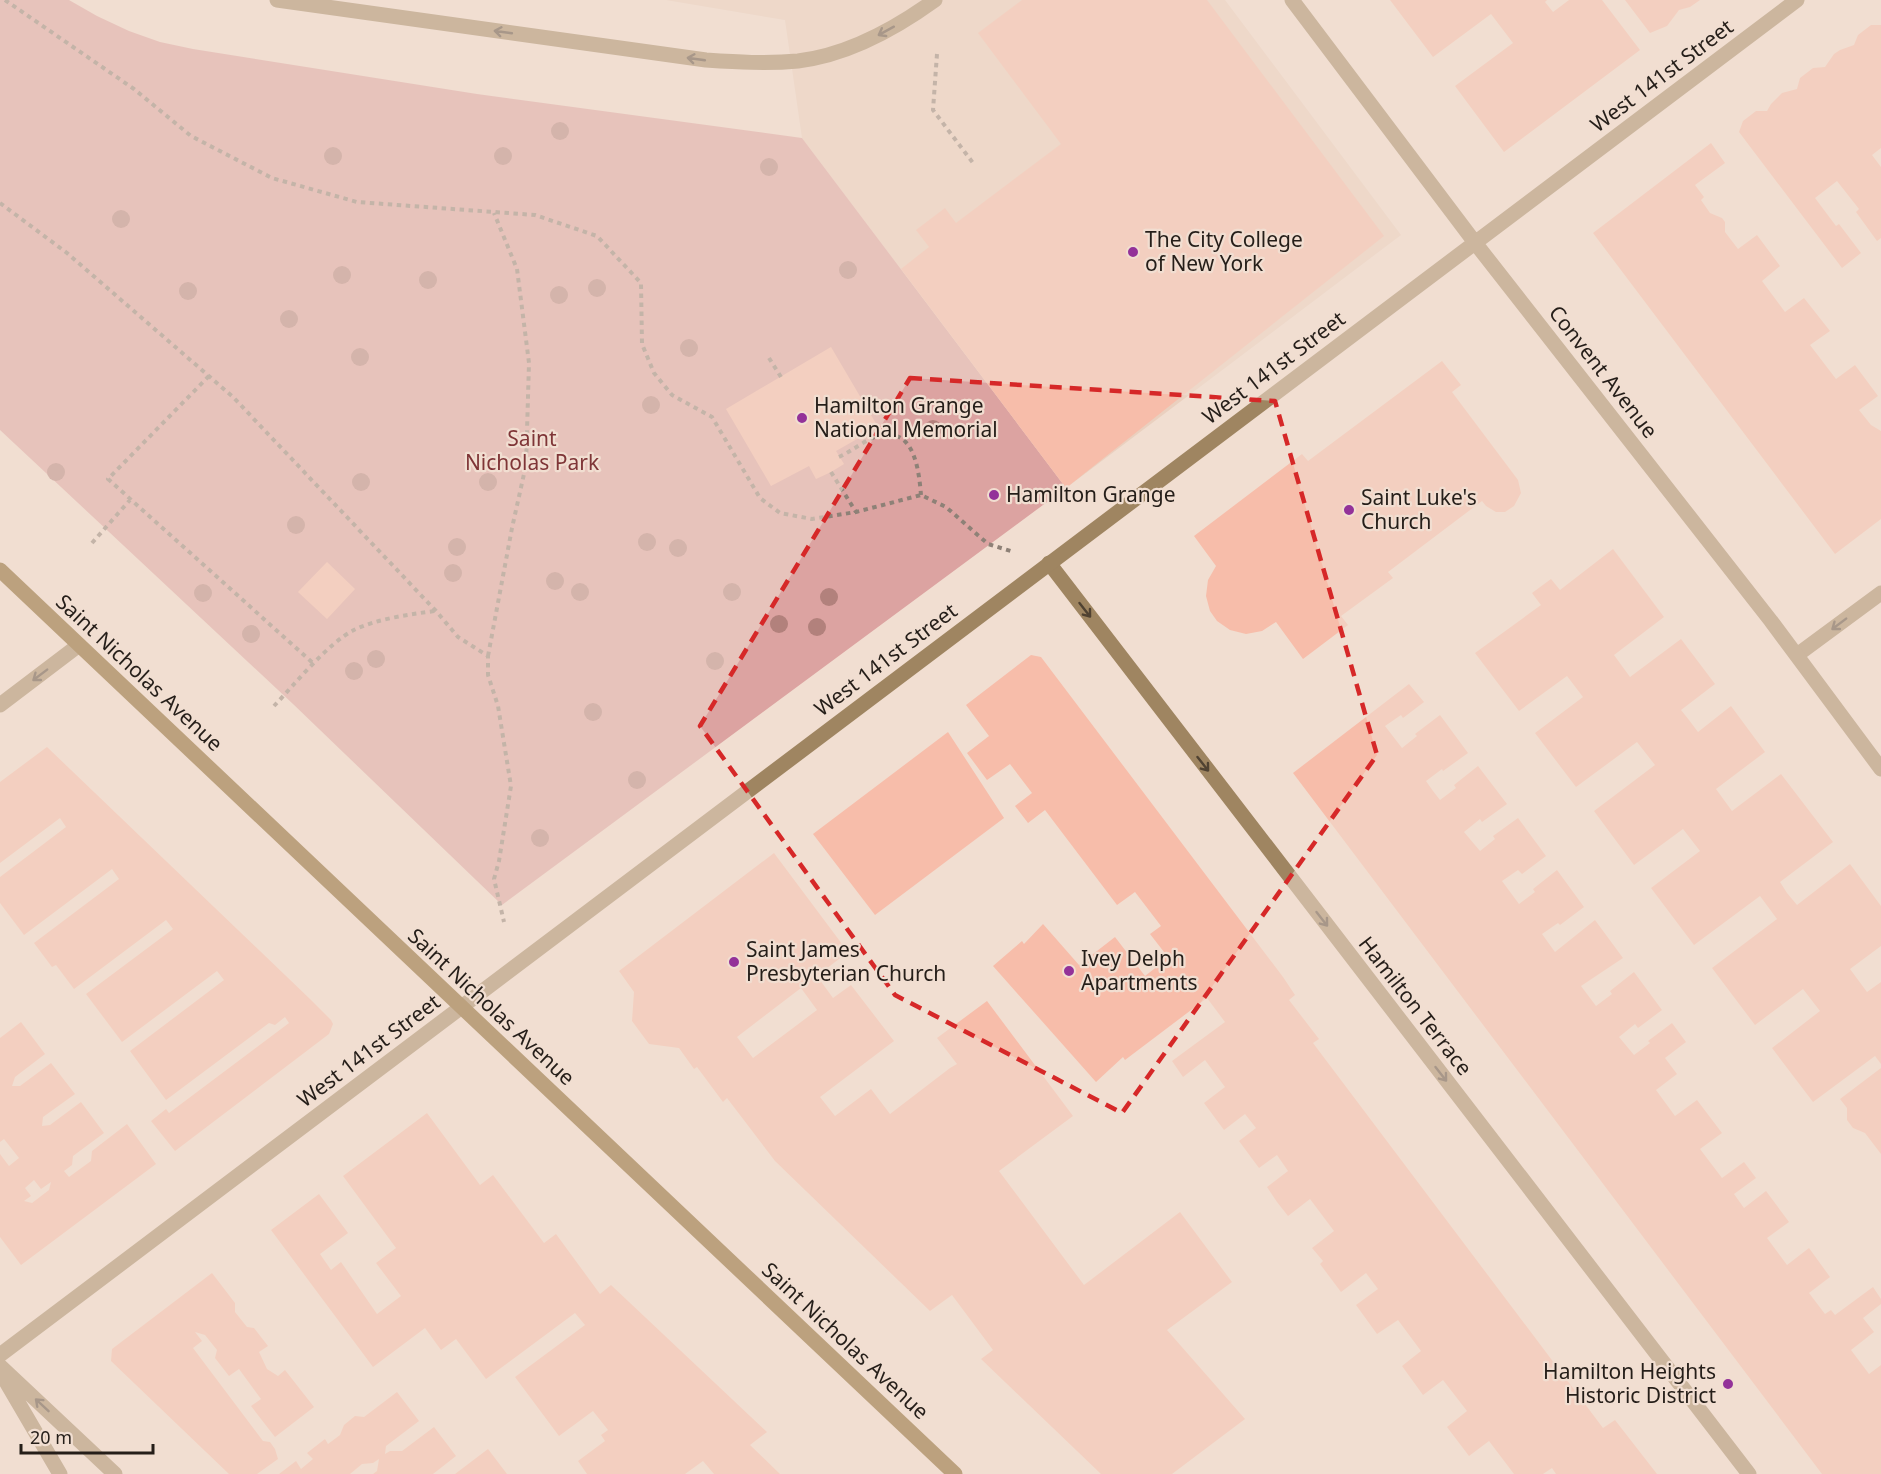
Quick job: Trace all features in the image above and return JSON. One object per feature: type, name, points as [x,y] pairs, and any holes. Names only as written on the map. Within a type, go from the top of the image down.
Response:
[{"type":"main road","name":"Saint Nicholas Avenue","points":[[0,570],[955,1474]]},
{"type":"street","points":[[277,0],[706,60],[764,63],[817,58],[854,46],[902,22],[935,0]]},
{"type":"street","name":"Convent Avenue","points":[[1292,0],[1476,244],[1797,655],[1881,769]]},
{"type":"street","name":"West 141st Street","points":[[0,1355],[1797,0]]},
{"type":"street","name":"Hamilton Terrace","points":[[1049,564],[1749,1474]]},
{"type":"street","points":[[1797,655],[1881,593]]},
{"type":"street","points":[[0,705],[79,645]]},
{"type":"street","points":[[0,1366],[115,1474]]},
{"type":"street","points":[[0,1371],[60,1474]]},
{"type":"path","points":[[5,0],[134,89],[191,136],[272,178],[357,202],[535,215],[597,236],[641,284],[642,344],[654,373],[672,395],[712,417],[760,498],[780,513],[812,519],[856,512],[921,495],[946,507],[988,544],[1049,564]]},
{"type":"path","points":[[936,54],[933,110],[973,163]]},
{"type":"path","points":[[0,203],[68,253],[233,397],[436,611],[458,638],[488,656]]},
{"type":"path","points":[[494,213],[517,270],[529,363],[526,465],[488,656],[488,675],[498,706],[511,786],[494,879],[504,922]]},
{"type":"path","points":[[769,358],[781,377]]},
{"type":"path","points":[[209,376],[108,479],[314,664]]},
{"type":"path","points":[[839,458],[881,435],[898,436],[910,448],[918,463],[921,495]]},
{"type":"path","points":[[831,472],[856,512]]},
{"type":"path","points":[[92,543],[130,500]]},
{"type":"path","points":[[274,706],[314,664],[354,630],[409,614],[436,611]]},
{"type":"highlighted area","points":[[910,378],[1275,401],[1377,755],[1122,1113],[895,995],[700,726]]},
{"type":"shaded area","name":"The City College of New York","points":[[666,0],[1225,0],[1401,235],[1066,488],[802,138],[785,20]]},
{"type":"green space","name":"Saint Nicholas Park","points":[[0,0],[69,0],[129,31],[160,42],[193,49],[477,94],[802,138],[1066,488],[502,905],[293,704],[0,430]]},
{"type":"building","name":"The City College of New York","points":[[1022,0],[1207,0],[1384,236],[1066,488],[901,269],[929,247],[916,230],[945,208],[956,223],[1061,144],[978,33]]},
{"type":"building","points":[[1390,0],[1547,0],[1545,2],[1553,12],[1569,0],[1602,0],[1640,50],[1504,152],[1455,86],[1513,43],[1491,14],[1433,57]]},
{"type":"building","points":[[1625,0],[1700,0],[1690,7],[1679,10],[1667,26],[1650,33]]},
{"type":"building","points":[[1871,25],[1881,25],[1881,148],[1872,155],[1881,167],[1881,238],[1877,241],[1856,212],[1859,209],[1837,181],[1815,198],[1836,226],[1839,224],[1861,253],[1842,268],[1739,132],[1743,121],[1756,111],[1767,111],[1782,93],[1797,89],[1800,78],[1813,68],[1825,67],[1834,54],[1854,45],[1858,35]]},
{"type":"building","points":[[1711,143],[1725,163],[1695,185],[1704,197],[1701,200],[1710,213],[1722,218],[1725,222],[1725,232],[1738,249],[1757,235],[1780,266],[1762,281],[1785,312],[1804,298],[1830,331],[1810,345],[1836,379],[1855,365],[1878,396],[1859,410],[1871,425],[1881,431],[1881,519],[1835,554],[1593,233]]},
{"type":"building","name":"Hamilton Grange National Memorial","points":[[831,347],[878,427],[836,451],[844,464],[831,472],[816,479],[809,466],[771,486],[726,409]]},
{"type":"building","name":"Saint Luke's Church","points":[[1442,361],[1461,385],[1452,392],[1518,480],[1521,493],[1514,506],[1505,512],[1496,512],[1482,501],[1388,572],[1393,578],[1341,616],[1348,625],[1303,659],[1276,622],[1262,631],[1246,634],[1230,630],[1217,621],[1210,611],[1206,596],[1208,580],[1216,566],[1194,536],[1302,454],[1308,461]]},
{"type":"building","points":[[1613,549],[1664,617],[1614,655],[1630,677],[1681,639],[1715,684],[1681,710],[1698,732],[1731,706],[1765,752],[1716,789],[1732,811],[1781,774],[1833,842],[1780,882],[1787,893],[1797,905],[1850,864],[1881,906],[1881,946],[1850,969],[1867,992],[1881,982],[1881,1064],[1875,1056],[1813,1102],[1772,1048],[1820,1011],[1803,989],[1755,1025],[1712,968],[1777,919],[1760,896],[1694,945],[1651,888],[1700,851],[1683,829],[1634,865],[1594,811],[1655,765],[1637,742],[1576,787],[1535,733],[1583,697],[1567,676],[1519,711],[1475,653],[1541,605],[1532,593],[1551,579],[1560,590]]},
{"type":"building","points":[[327,562],[355,589],[327,619],[298,592]]},
{"type":"building","points":[[1031,655],[1041,657],[1283,977],[1295,995],[1289,1000],[1319,1039],[1313,1043],[1603,1428],[1615,1420],[1657,1474],[1556,1474],[1552,1468],[1543,1474],[1514,1474],[1489,1441],[1469,1456],[1447,1427],[1467,1411],[1443,1380],[1423,1395],[1402,1366],[1421,1351],[1398,1320],[1377,1334],[1356,1305],[1378,1289],[1366,1273],[1341,1292],[1320,1264],[1323,1261],[1312,1248],[1334,1231],[1310,1199],[1288,1216],[1277,1202],[1267,1187],[1288,1171],[1277,1155],[1259,1168],[1239,1141],[1256,1128],[1245,1114],[1224,1130],[1204,1103],[1225,1087],[1205,1060],[1183,1077],[1172,1061],[1225,1022],[1207,998],[1125,1060],[1123,1057],[1096,1082],[993,966],[1022,941],[1024,944],[1043,924],[1079,965],[1115,937],[1145,976],[1163,962],[1159,956],[1164,952],[1150,934],[1161,926],[1135,892],[1117,905],[1045,810],[1028,823],[1015,806],[1032,793],[1010,764],[987,780],[967,753],[989,736],[966,705]]},
{"type":"building","points":[[1409,684],[1424,702],[1403,718],[1401,715],[1385,726],[1402,748],[1417,736],[1415,734],[1440,715],[1468,753],[1426,781],[1433,791],[1440,800],[1456,788],[1454,785],[1478,766],[1507,804],[1482,822],[1480,819],[1464,832],[1480,851],[1495,839],[1493,836],[1518,818],[1546,856],[1522,874],[1518,870],[1502,881],[1519,904],[1535,892],[1533,889],[1557,870],[1584,907],[1560,925],[1558,923],[1542,934],[1555,952],[1595,920],[1623,958],[1581,986],[1596,1006],[1612,994],[1610,991],[1634,972],[1662,1010],[1638,1028],[1635,1024],[1619,1037],[1634,1055],[1672,1023],[1686,1042],[1665,1058],[1677,1074],[1656,1090],[1675,1116],[1697,1100],[1722,1133],[1700,1149],[1722,1178],[1744,1162],[1756,1178],[1734,1194],[1744,1208],[1766,1191],[1789,1222],[1767,1238],[1787,1265],[1809,1248],[1830,1277],[1809,1293],[1825,1314],[1831,1310],[1835,1315],[1873,1287],[1881,1299],[1881,1304],[1863,1318],[1874,1332],[1851,1350],[1869,1374],[1881,1365],[1881,1474],[1822,1474],[1293,773]]},
{"type":"building","points":[[948,732],[1004,818],[875,915],[813,834]]},
{"type":"building","points":[[47,747],[310,999],[333,1024],[329,1034],[175,1151],[151,1121],[166,1109],[169,1113],[289,1023],[285,1017],[275,1025],[269,1023],[166,1100],[130,1051],[224,980],[217,971],[122,1042],[86,994],[173,929],[166,920],[74,989],[56,965],[52,967],[34,943],[119,879],[112,869],[24,935],[0,903],[0,877],[66,827],[60,818],[0,863],[0,782]]},
{"type":"building","points":[[774,853],[848,952],[817,976],[833,998],[851,985],[894,1041],[820,1097],[835,1116],[871,1089],[890,1114],[957,1064],[937,1038],[987,1001],[1073,1116],[999,1171],[1084,1285],[1180,1212],[1232,1282],[1167,1330],[1245,1419],[1172,1474],[1101,1474],[981,1359],[993,1350],[952,1295],[930,1311],[775,1161],[727,1098],[723,1102],[697,1067],[694,1069],[679,1048],[649,1044],[632,1021],[634,992],[619,971]],"holes":[[[801,988],[817,1010],[753,1058],[737,1037]]]},
{"type":"building","points":[[21,1022],[45,1054],[15,1077],[12,1086],[20,1086],[51,1063],[75,1094],[43,1117],[42,1126],[50,1125],[81,1102],[104,1133],[73,1156],[72,1165],[64,1171],[69,1177],[91,1161],[92,1151],[127,1124],[156,1164],[21,1265],[0,1237],[0,1154],[9,1166],[19,1158],[4,1139],[0,1142],[0,1038]],"holes":[[[34,1180],[41,1189],[51,1182],[49,1190],[32,1203],[24,1201],[31,1196],[25,1188]]]},
{"type":"building","points":[[1881,1068],[1881,1154],[1865,1133],[1853,1128],[1847,1120],[1847,1108],[1840,1099]]},
{"type":"building","points":[[427,1113],[480,1185],[493,1175],[544,1243],[556,1234],[600,1294],[611,1285],[767,1432],[750,1445],[780,1474],[714,1474],[703,1461],[685,1474],[587,1474],[578,1461],[605,1441],[601,1435],[608,1430],[593,1411],[559,1436],[515,1377],[585,1325],[575,1313],[486,1379],[456,1339],[441,1350],[425,1328],[373,1367],[271,1230],[319,1194],[348,1233],[320,1254],[331,1270],[341,1262],[377,1314],[401,1296],[376,1263],[396,1248],[343,1176]]},
{"type":"building","points":[[212,1273],[235,1303],[235,1312],[247,1327],[254,1328],[268,1346],[259,1352],[267,1369],[278,1376],[285,1370],[314,1407],[275,1437],[251,1406],[261,1399],[239,1369],[229,1376],[215,1358],[217,1350],[205,1335],[195,1332],[202,1341],[193,1348],[263,1441],[270,1442],[275,1449],[278,1459],[257,1474],[229,1474],[111,1361],[112,1349]]},
{"type":"building","points":[[397,1392],[419,1421],[386,1446],[385,1454],[390,1451],[402,1451],[434,1427],[456,1456],[433,1474],[373,1474],[377,1471],[379,1459],[373,1463],[362,1464],[350,1474],[279,1474],[296,1461],[301,1469],[313,1459],[307,1453],[325,1439],[328,1444],[340,1435],[344,1425],[355,1416],[364,1417]]},
{"type":"building","points":[[488,1449],[507,1474],[455,1474]]},
{"type":"place","name":"The City College of New York","points":[[1133,252]]},
{"type":"place","name":"Hamilton Grange National Memorial","points":[[802,418]]},
{"type":"place","name":"Hamilton Grange","points":[[994,495]]},
{"type":"place","name":"Saint Luke's Church","points":[[1349,510]]},
{"type":"place","name":"Saint James Presbyterian Church","points":[[734,962]]},
{"type":"place","name":"Ivey Delph Apartments","points":[[1069,971]]},
{"type":"place","name":"Hamilton Heights Historic District","points":[[1728,1384]]}]
